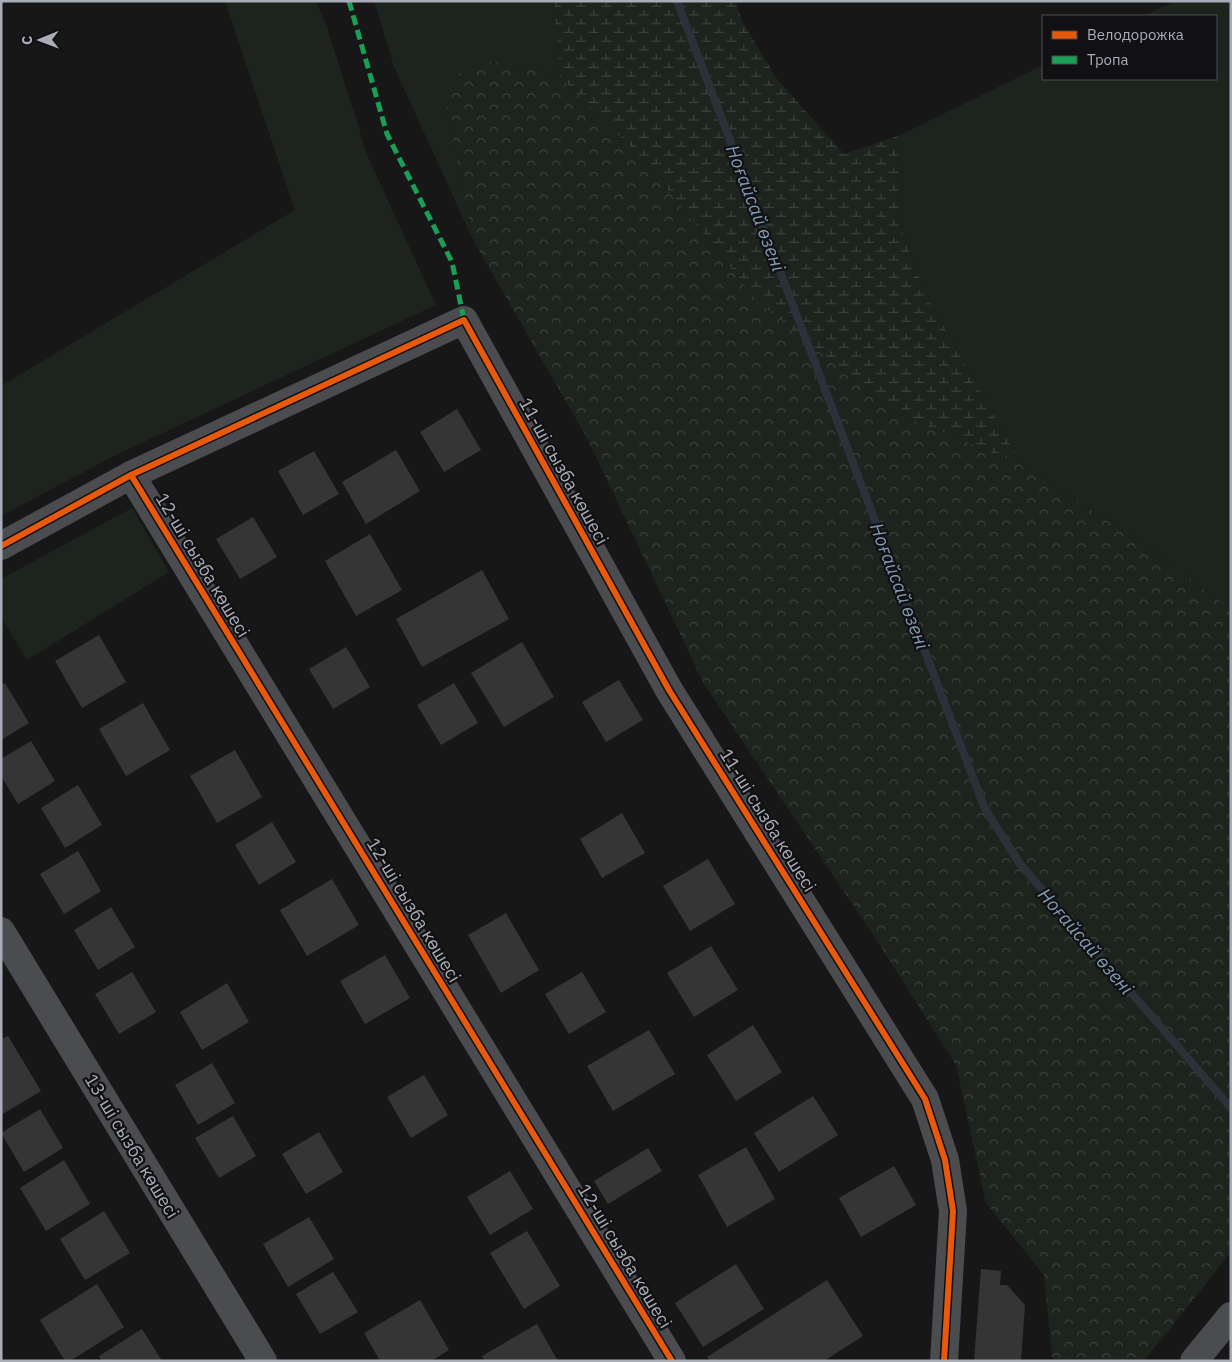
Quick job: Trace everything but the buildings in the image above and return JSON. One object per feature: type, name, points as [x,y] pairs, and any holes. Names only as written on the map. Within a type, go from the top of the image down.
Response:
[{"type":"street","name":"11-ші сызба көшесі","points":[[131,475],[464,320],[669,690],[925,1099],[945,1160],[953,1211],[944,1361]]},
{"type":"street","points":[[1,546],[131,475]]},
{"type":"street","name":"12-ші сызба көшесі","points":[[131,475],[672,1361]]},
{"type":"street","name":"13-ші сызба көшесі","points":[[1,931],[263,1361]]},
{"type":"street","points":[[1194,1361],[1231,1316]]},
{"type":"green space","points":[[225,1],[316,1],[328,30],[368,157],[436,305],[116,455],[1,516],[1,386],[295,210]]},
{"type":"green space","points":[[374,1],[554,1],[560,77],[514,64],[447,110],[474,242],[394,67]]},
{"type":"green space","points":[[554,1],[736,1],[742,21],[777,79],[844,154],[898,136],[902,231],[924,291],[1022,465],[891,411],[757,300],[643,159],[560,77]]},
{"type":"green space","points":[[1175,1],[1231,1],[1231,609],[1149,548],[1022,465],[924,291],[902,231],[898,136],[1042,65],[1042,80],[1217,80],[1217,15],[1146,15]]},
{"type":"green space","points":[[478,60],[514,64],[560,77],[643,159],[757,300],[891,411],[1022,465],[1149,548],[1231,609],[1231,1252],[1144,1361],[1058,1361],[1052,1357],[1044,1275],[986,1203],[956,1065],[874,936],[704,684],[586,436],[474,242],[447,110],[451,79]]},
{"type":"green space","points":[[132,508],[169,572],[27,660],[1,617],[1,579]]},
{"type":"waterway","name":"Ноғайсай өзені","points":[[677,1],[985,809],[1020,864],[1231,1108]]},
{"type":"marked path","points":[[349,1],[387,134],[452,262],[464,320]]},
{"type":"cycle path","points":[[1,546],[131,475],[464,320],[669,690],[925,1099],[945,1160],[953,1211],[944,1361]]},
{"type":"cycle path","points":[[131,475],[672,1361]]}]
